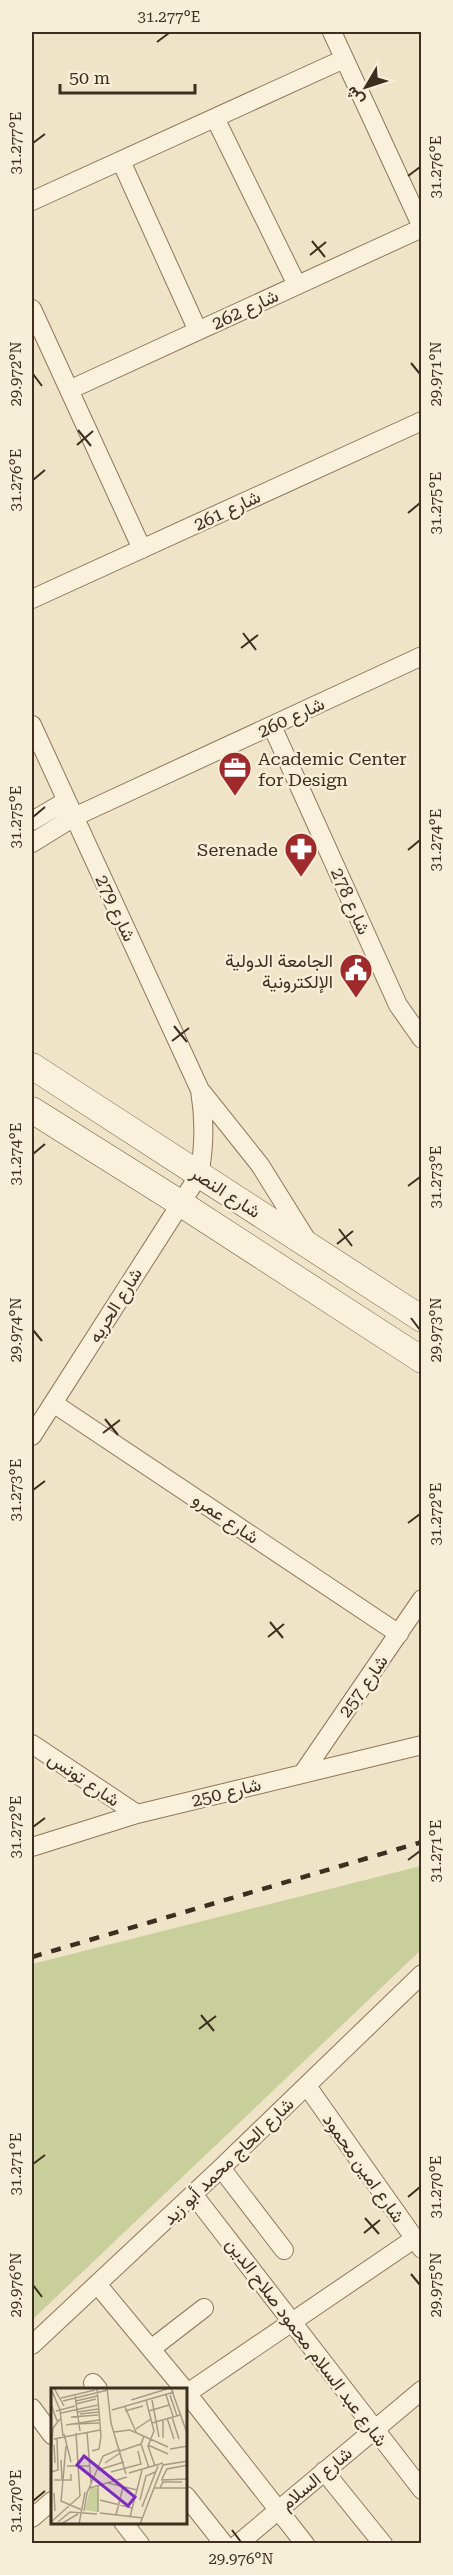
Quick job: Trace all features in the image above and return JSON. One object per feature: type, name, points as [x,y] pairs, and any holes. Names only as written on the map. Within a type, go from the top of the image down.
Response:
[{"type":"street","points":[[332,32],[422,228]]},
{"type":"street","points":[[32,201],[344,59]]},
{"type":"street","points":[[215,118],[297,285]]},
{"type":"street","points":[[120,161],[198,331]]},
{"type":"street","name":"شارع 262","points":[[69,390],[422,228]]},
{"type":"street","points":[[32,309],[142,549]]},
{"type":"street","name":"شارع 261","points":[[32,599],[422,421]]},
{"type":"street","name":"شارع 260","points":[[32,821],[70,809],[272,726],[422,656]]},
{"type":"street","name":"شارع 279","points":[[32,725],[39,762],[70,809],[200,1090],[260,1165],[311,1247]]},
{"type":"street","name":"شارع 278","points":[[272,726],[398,1005],[422,1039]]},
{"type":"street","name":"شارع 260","points":[[32,843],[70,809]]},
{"type":"street","name":"شارع النصر","points":[[32,1066],[422,1319]]},
{"type":"street","name":"شارع 279","points":[[199,1175],[205,1137],[205,1118],[200,1090]]},
{"type":"street","name":"شارع النصر","points":[[32,1110],[422,1360]]},
{"type":"street","name":"شارع الحريه","points":[[32,1436],[199,1175]]},
{"type":"street","name":"شارع عمرو","points":[[53,1403],[399,1634]]},
{"type":"street","name":"شارع 257","points":[[303,1773],[422,1599]]},
{"type":"street","name":"شارع تونس","points":[[32,1744],[137,1814]]},
{"type":"street","name":"شارع 250","points":[[32,1847],[137,1814],[422,1745]]},
{"type":"street","name":"شارع الحاج محمد أبو زيد","points":[[32,2345],[221,2168],[422,1974]]},
{"type":"street","name":"شارع امين محمود","points":[[307,2086],[418,2244]]},
{"type":"street","points":[[221,2168],[284,2250]]},
{"type":"street","name":"شارع عبد السلام محمود صلاح الدين","points":[[193,2194],[422,2490]]},
{"type":"street","points":[[188,2391],[292,2322],[418,2244]]},
{"type":"street","points":[[97,2284],[183,2388]]},
{"type":"street","points":[[151,2349],[204,2308]]},
{"type":"street","name":"شارع السلام","points":[[238,2544],[422,2390]]},
{"type":"street","points":[[188,2395],[305,2544]]},
{"type":"street","points":[[32,2408],[51,2433]]},
{"type":"street","points":[[324,2471],[383,2544]]},
{"type":"street","points":[[188,2499],[224,2544]]},
{"type":"street","points":[[32,2518],[51,2502]]},
{"type":"street","points":[[124,2524],[139,2543]]},
{"type":"green space","points":[[421,1866],[421,1950],[32,2320],[32,1964]]},
{"type":"railway","points":[[32,1957],[422,1842]]},
{"type":"place","name":"Academic Center for Design","points":[[235,797]]},
{"type":"place","name":"Serenade","points":[[301,878]]},
{"type":"place","name":"الجامعة الدولية الإلكترونية","points":[[356,999]]}]
